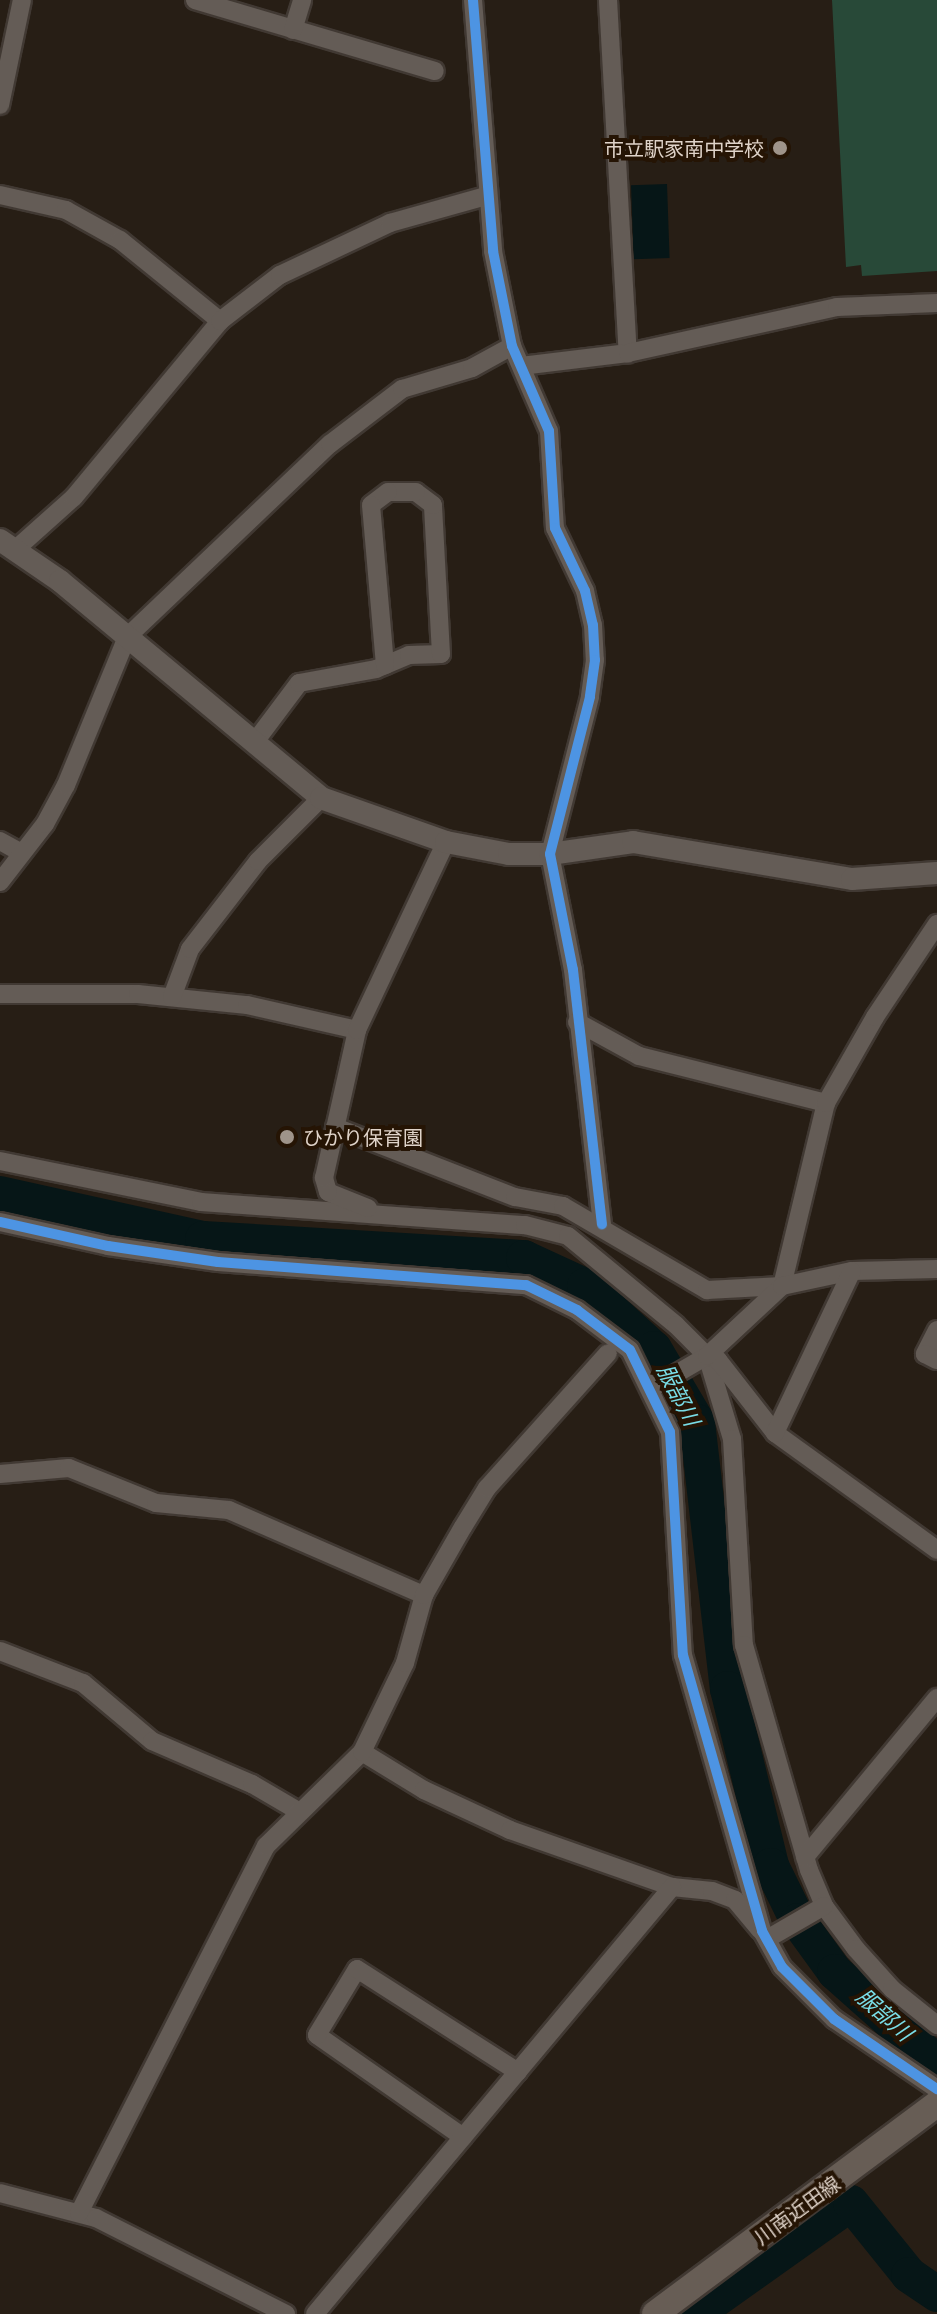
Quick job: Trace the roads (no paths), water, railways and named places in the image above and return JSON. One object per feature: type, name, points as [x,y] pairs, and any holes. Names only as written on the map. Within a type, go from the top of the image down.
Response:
[{"type":"main road","name":"川南近田線","points":[[655,2314],[937,2104]]},
{"type":"street","points":[[0,105],[22,0]]},
{"type":"street","points":[[195,0],[435,71]]},
{"type":"street","points":[[293,30],[302,0]]},
{"type":"street","points":[[473,0],[486,196],[512,346],[549,431],[555,528],[585,591],[595,660],[550,854],[577,1022],[602,1224]]},
{"type":"street","points":[[608,0],[628,353]]},
{"type":"street","points":[[0,195],[66,210],[106,232],[220,321]]},
{"type":"street","points":[[486,196],[390,223],[280,275],[220,321],[74,497],[8,544],[127,637],[321,798],[446,842],[509,854],[550,854],[633,842],[852,879],[937,873]]},
{"type":"street","points":[[521,366],[628,353],[837,307],[937,303]]},
{"type":"street","points":[[0,882],[20,852],[45,824],[66,785],[127,637],[330,444],[378,407],[402,389],[472,368],[512,346]]},
{"type":"street","points":[[254,743],[299,683],[385,665],[409,655],[441,654],[433,505],[416,492],[388,492],[371,505],[385,665]]},
{"type":"street","points":[[172,997],[190,949],[258,861],[321,798]]},
{"type":"street","points":[[0,841],[20,852]]},
{"type":"street","points":[[385,1215],[328,1192],[324,1178],[357,1030],[446,842]]},
{"type":"street","points":[[652,1388],[701,1358],[782,1286],[826,1103],[875,1017],[937,924]]},
{"type":"street","points":[[0,994],[172,997],[247,1005],[357,1030]]},
{"type":"street","points":[[577,1022],[639,1056],[826,1103]]},
{"type":"street","points":[[335,1127],[602,1224],[707,1290],[782,1286],[852,1271],[937,1269]]},
{"type":"street","points":[[0,1161],[201,1202],[525,1225],[568,1236],[701,1358],[732,1439],[744,1645],[821,1907],[892,1989],[937,2025]]},
{"type":"street","points":[[0,1222],[108,1246],[218,1262],[526,1285],[577,1310],[630,1350],[652,1388],[670,1432],[683,1655],[768,1935],[782,1967],[834,2019],[937,2089]]},
{"type":"street","points":[[775,1433],[852,1271]]},
{"type":"street","points":[[577,1310],[608,1353],[622,1358],[652,1388]]},
{"type":"street","points":[[937,1330],[925,1354],[937,1360]]},
{"type":"street","points":[[79,2213],[245,1881],[266,1846],[298,1811],[362,1752],[405,1663],[424,1595],[487,1488],[608,1353]]},
{"type":"street","points":[[701,1358],[718,1360],[775,1433],[937,1550]]},
{"type":"street","points":[[0,1474],[69,1468],[156,1503],[229,1510],[424,1595]]},
{"type":"street","points":[[1,1654],[83,1683],[152,1741],[252,1784],[298,1811]]},
{"type":"street","points":[[805,1857],[937,1698]]},
{"type":"street","points":[[362,1752],[424,1790],[510,1830],[672,1887],[712,1891],[735,1900],[752,1926],[768,1935]]},
{"type":"street","points":[[315,2314],[672,1887]]},
{"type":"street","points":[[768,1935],[821,1907]]},
{"type":"street","points":[[463,2137],[317,2035],[357,1969],[518,2072]]},
{"type":"street","points":[[0,2193],[79,2213],[286,2314]]},
{"type":"waterway","name":"服部川","points":[[0,1194],[203,1239],[524,1258],[585,1286],[654,1349],[697,1422],[728,1689],[771,1866],[798,1921],[835,1972],[937,2063]]},
{"type":"waterway","points":[[695,2314],[851,2203],[909,2275],[937,2294]]},
{"type":"place","name":"市立駅家南中学校","points":[[780,148]]},
{"type":"place","name":"ひかり保育園","points":[[287,1137]]}]
